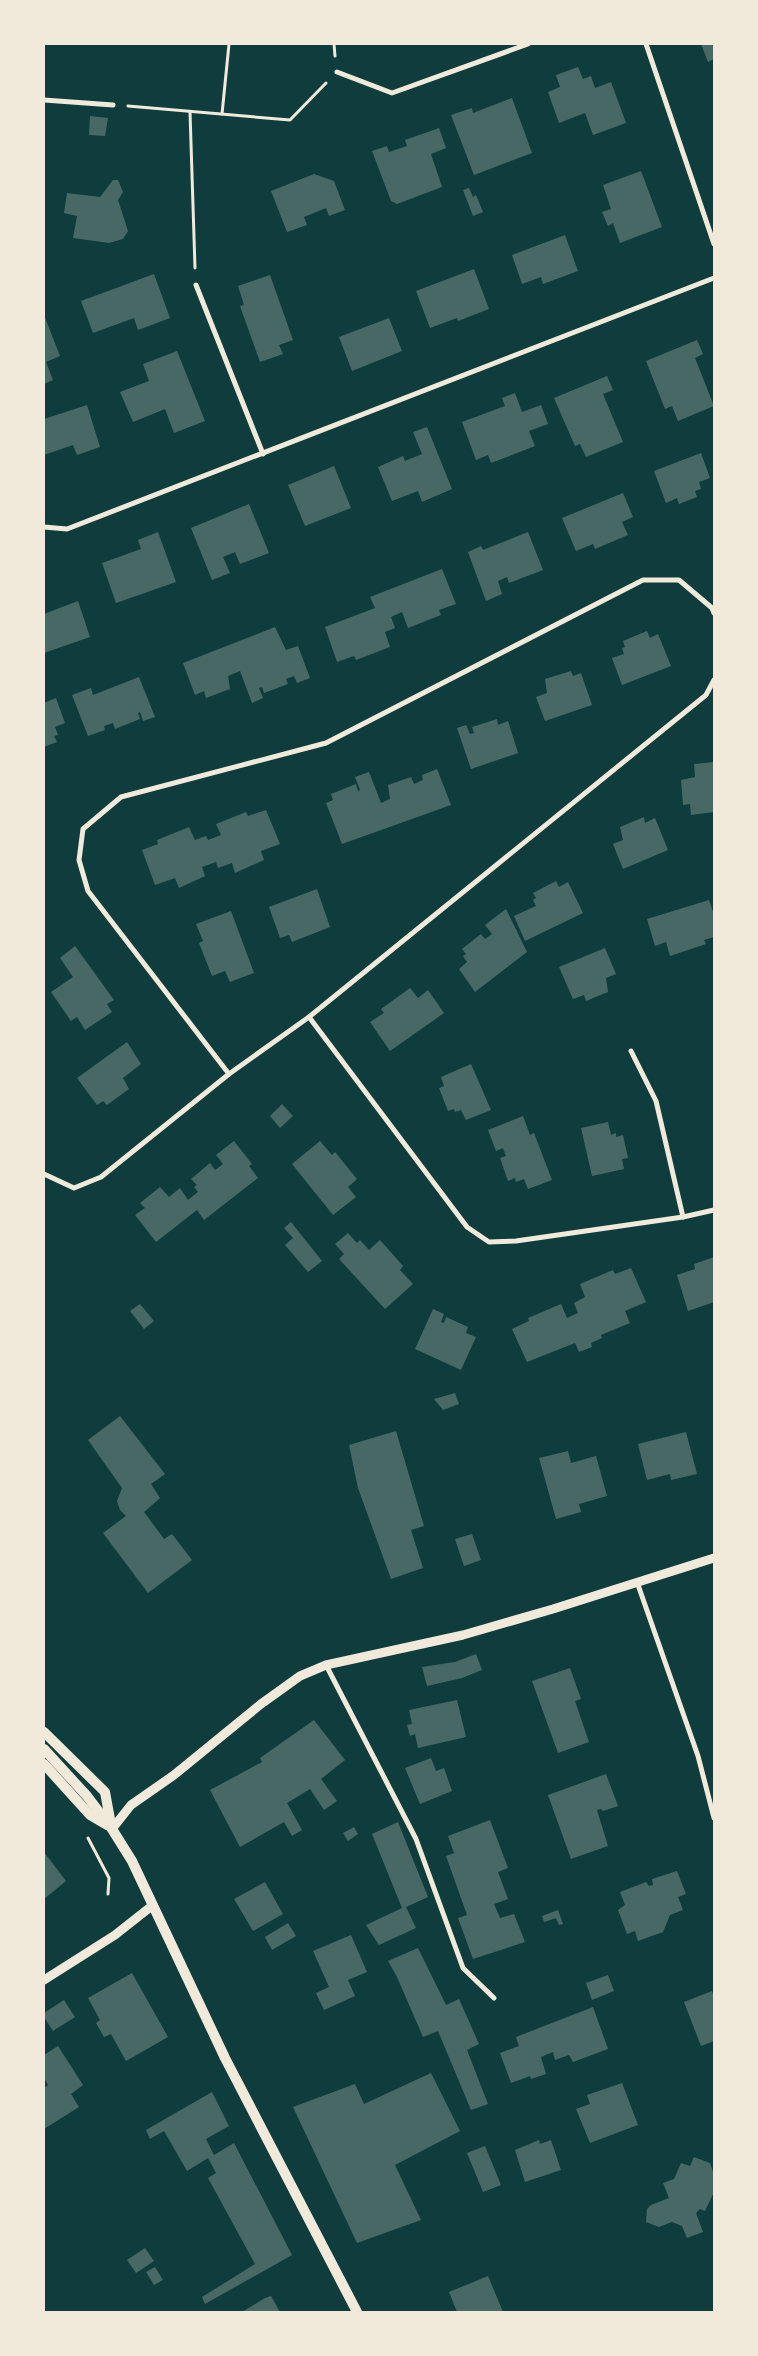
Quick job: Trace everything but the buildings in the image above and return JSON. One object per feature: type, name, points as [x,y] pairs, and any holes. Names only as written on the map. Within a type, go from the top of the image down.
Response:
[{"type":"main road","points":[[44,1732],[105,1792],[112,1829]]},
{"type":"main road","points":[[44,1749],[83,1791],[112,1829],[132,1861],[225,2058],[357,2312]]},
{"type":"main road","points":[[44,1764],[90,1815],[112,1829]]},
{"type":"street","points":[[337,72],[392,93],[528,44]]},
{"type":"street","points":[[646,44],[714,244]]},
{"type":"street","points":[[44,100],[113,105]]},
{"type":"street","points":[[44,526],[66,528],[262,454],[714,278]]},
{"type":"street","points":[[196,285],[262,454]]},
{"type":"street","points":[[230,1074],[88,891],[78,860],[83,828],[121,797],[326,743],[643,580],[679,580],[714,608]]},
{"type":"street","points":[[44,1174],[74,1188],[101,1178],[230,1074],[309,1017],[706,695],[714,680]]},
{"type":"street","points":[[309,1017],[467,1227],[489,1242],[516,1241],[683,1217],[714,1210]]},
{"type":"street","points":[[631,1052],[656,1101],[683,1217]]},
{"type":"street","points":[[112,1829],[131,1805],[185,1768],[261,1704],[300,1676],[326,1665],[463,1635],[553,1609],[714,1558]]},
{"type":"street","points":[[637,1582],[698,1756],[714,1818]]},
{"type":"street","points":[[326,1665],[416,1839],[463,1968],[494,1998]]},
{"type":"street","points":[[44,1980],[115,1935],[153,1905]]},
{"type":"path","points":[[222,114],[229,44]]},
{"type":"path","points":[[113,105],[290,120],[337,72]]},
{"type":"path","points":[[190,112],[196,285]]},
{"type":"path","points":[[86,1835],[109,1878],[108,1894]]}]
